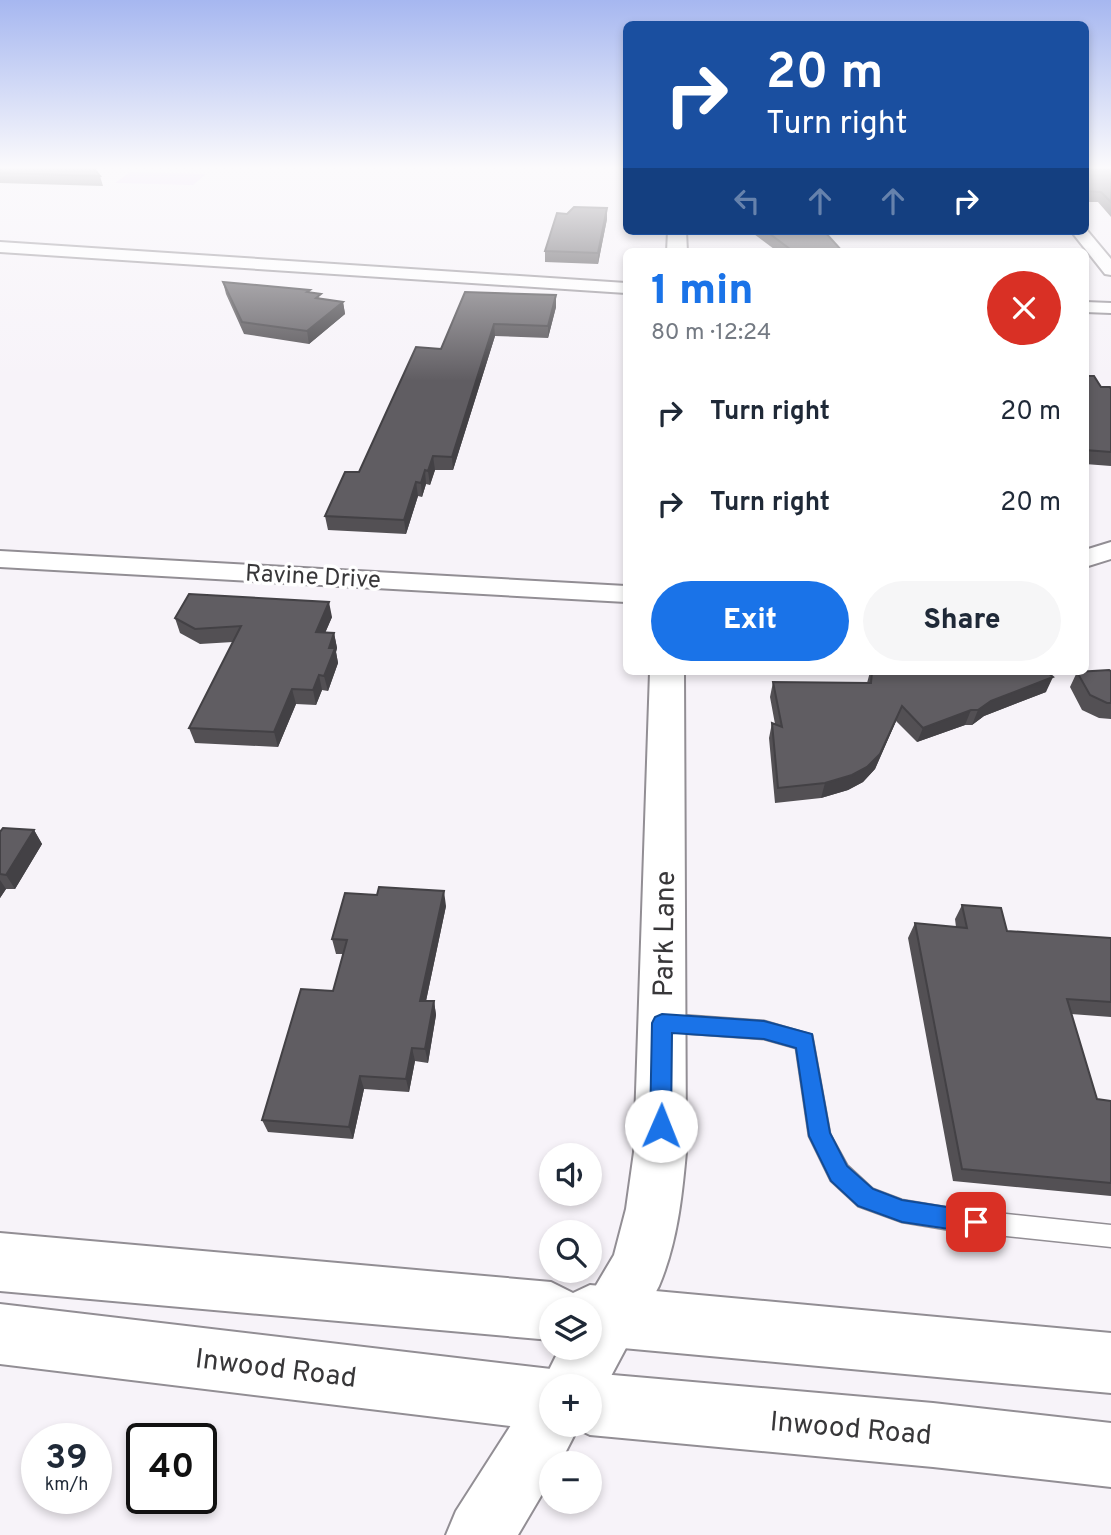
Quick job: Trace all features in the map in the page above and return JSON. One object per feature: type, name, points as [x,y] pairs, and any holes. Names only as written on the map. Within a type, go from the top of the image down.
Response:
[{"type":"main road","name":"Park Lane","points":[[602,1315],[639,1266],[654,1209],[660,1152],[667,675]]},
{"type":"main road","points":[[0,1262],[539,1310]]},
{"type":"main road","points":[[602,1316],[1111,1363]]},
{"type":"main road","name":"Inwood Road","points":[[0,1334],[539,1399]]},
{"type":"main road","name":"Inwood Road","points":[[602,1405],[933,1434],[1111,1455]]},
{"type":"main road","points":[[481,1535],[540,1437]]},
{"type":"street","points":[[1084,238],[1111,270]]},
{"type":"street","points":[[0,247],[623,288]]},
{"type":"street","points":[[1089,307],[1111,307]]},
{"type":"street","points":[[1089,558],[1111,550]]},
{"type":"street","name":"Ravine Drive","points":[[0,559],[623,594]]},
{"type":"lane","points":[[662,1023],[764,1030],[805,1041],[820,1136],[839,1174],[866,1198],[902,1211],[950,1219],[1111,1236]]},
{"type":"building","points":[[549,238],[601,238],[598,253],[545,251]]},
{"type":"building","points":[[775,238],[830,238],[839,248],[789,248]]},
{"type":"building","points":[[223,282],[310,290],[307,292],[321,294],[316,298],[343,302],[307,331],[242,322]]},
{"type":"building","points":[[465,292],[556,295],[548,326],[494,324],[452,457],[433,456],[421,483],[416,482],[404,520],[325,516],[345,472],[359,472],[416,347],[441,349]]},
{"type":"building","points":[[1089,376],[1094,376],[1101,387],[1111,389],[1111,452],[1089,450]]},
{"type":"building","points":[[189,594],[329,602],[316,632],[334,633],[329,648],[335,648],[324,676],[319,675],[313,690],[292,689],[274,732],[189,728],[241,626],[195,629],[175,618]]},
{"type":"building","points":[[1089,671],[1111,671],[1111,703],[1090,695],[1079,675],[1089,675]]},
{"type":"building","points":[[872,675],[1053,677],[991,701],[978,710],[971,710],[923,728],[902,706],[880,754],[867,767],[852,775],[825,783],[778,788],[772,723],[782,727],[773,682],[871,683]]},
{"type":"building","points":[[3,828],[34,830],[6,875],[0,874],[0,832]]},
{"type":"building","points":[[379,887],[444,891],[420,1001],[434,1001],[425,1049],[412,1048],[406,1079],[360,1076],[349,1127],[262,1120],[301,989],[333,991],[347,940],[332,939],[345,893],[377,895]]},
{"type":"building","points":[[962,905],[1001,908],[1007,931],[1111,938],[1111,1002],[1067,999],[1097,1099],[1111,1101],[1111,1183],[962,1169],[915,923],[967,928]]},
{"type":"route","points":[[661,1126],[662,1023],[764,1030],[805,1041],[820,1136],[839,1174],[866,1198],[902,1211],[976,1222]]}]
